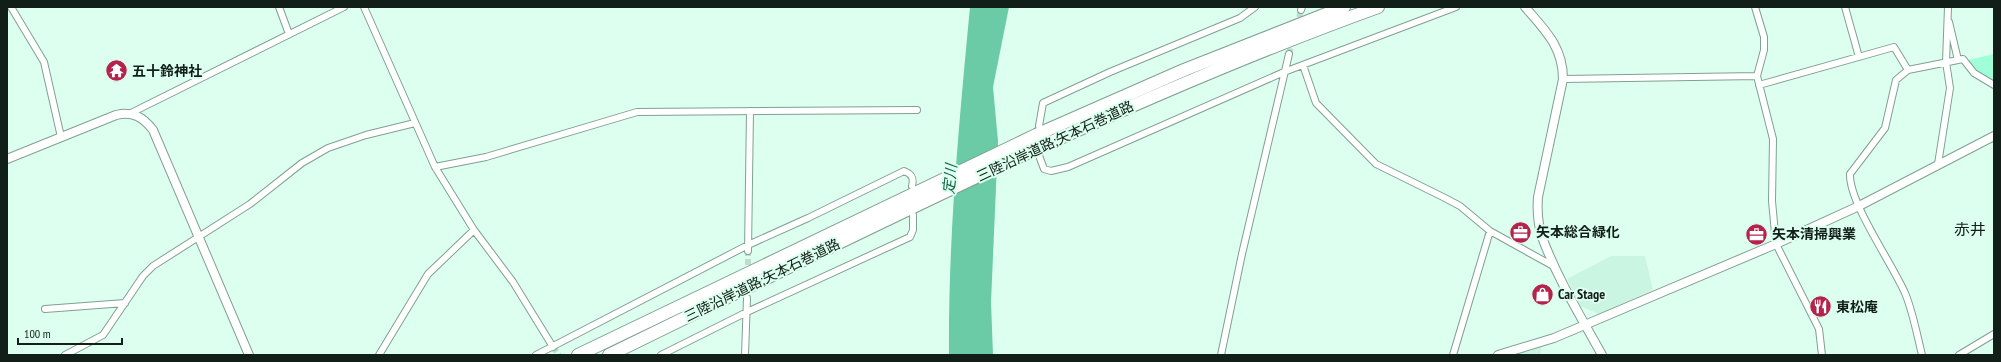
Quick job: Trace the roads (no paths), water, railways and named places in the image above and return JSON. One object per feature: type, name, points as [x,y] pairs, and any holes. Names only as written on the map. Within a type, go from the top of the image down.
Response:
[{"type":"highway","name":"三陸沿岸道路;矢本石巻道路","points":[[578,355],[915,189],[1038,131],[1184,70],[1344,7]]},
{"type":"highway","name":"三陸沿岸道路;矢本石巻道路","points":[[609,355],[1037,151],[1189,81],[1378,7]]},
{"type":"street","points":[[11,7],[44,62],[61,137]]},
{"type":"street","points":[[279,7],[289,34]]},
{"type":"street","points":[[7,159],[116,115],[131,113],[344,7]]},
{"type":"street","points":[[364,7],[435,167],[474,230],[513,282],[553,347]]},
{"type":"street","points":[[1038,131],[1043,103],[1110,72],[1240,18],[1253,7]]},
{"type":"street","points":[[1037,151],[1044,169],[1051,171],[1068,167],[1284,72],[1456,7]]},
{"type":"street","points":[[1525,7],[1557,47],[1562,62],[1563,80],[1538,197],[1537,214],[1542,236],[1555,267],[1602,355]]},
{"type":"street","points":[[1755,7],[1764,37],[1764,50],[1757,76],[1773,139],[1772,201],[1776,244],[1819,329],[1822,355]]},
{"type":"street","points":[[1845,7],[1859,57]]},
{"type":"street","points":[[1938,164],[1950,88],[1946,62],[1948,7]]},
{"type":"street","points":[[1948,15],[1958,60]]},
{"type":"street","points":[[1760,85],[1894,47],[1908,70]]},
{"type":"street","points":[[1221,355],[1242,254],[1289,54]]},
{"type":"street","points":[[1922,355],[1906,294],[1859,206],[1849,181],[1850,174],[1885,128],[1896,80],[1908,70],[1963,59],[1974,73],[1994,85]]},
{"type":"street","points":[[1304,65],[1316,103],[1376,164],[1460,206],[1490,231],[1555,267]]},
{"type":"street","points":[[1563,80],[1757,76]]},
{"type":"street","points":[[435,167],[486,157],[637,112],[917,110]]},
{"type":"street","points":[[748,248],[750,111]]},
{"type":"street","points":[[131,113],[140,116],[154,130],[249,355]]},
{"type":"street","points":[[65,355],[103,336],[143,276],[153,266],[200,238],[250,204],[302,163],[328,148],[366,135],[415,123]]},
{"type":"street","points":[[1498,355],[1554,338],[1776,244],[1859,206],[1994,136]]},
{"type":"street","points":[[536,355],[904,171],[912,175],[915,189]]},
{"type":"street","points":[[661,355],[747,312],[910,237],[913,230],[915,210]]},
{"type":"street","points":[[379,355],[428,274],[474,230]]},
{"type":"street","points":[[1453,355],[1490,231]]},
{"type":"street","points":[[746,355],[747,298]]},
{"type":"street","points":[[45,308],[125,303]]},
{"type":"street","points":[[1959,355],[1971,352],[1994,334]]},
{"type":"tunnel","points":[[1297,26],[1301,10]]},
{"type":"tunnel","points":[[1289,54],[1293,38]]},
{"type":"tunnel","points":[[748,251],[748,274]]},
{"type":"tunnel","points":[[553,347],[559,355]]},
{"type":"place","name":"五十鈴神社","points":[[117,71]]},
{"type":"place","name":"矢本総合緑化","points":[[1520,232]]},
{"type":"place","name":"矢本清掃興業","points":[[1757,234]]},
{"type":"place","name":"Car Stage","points":[[1543,294]]},
{"type":"place","name":"東松庵","points":[[1820,307]]},
{"type":"district","name":"赤井","points":[[1970,229]]},
{"type":"water label","name":"定川","points":[[950,179]]}]
